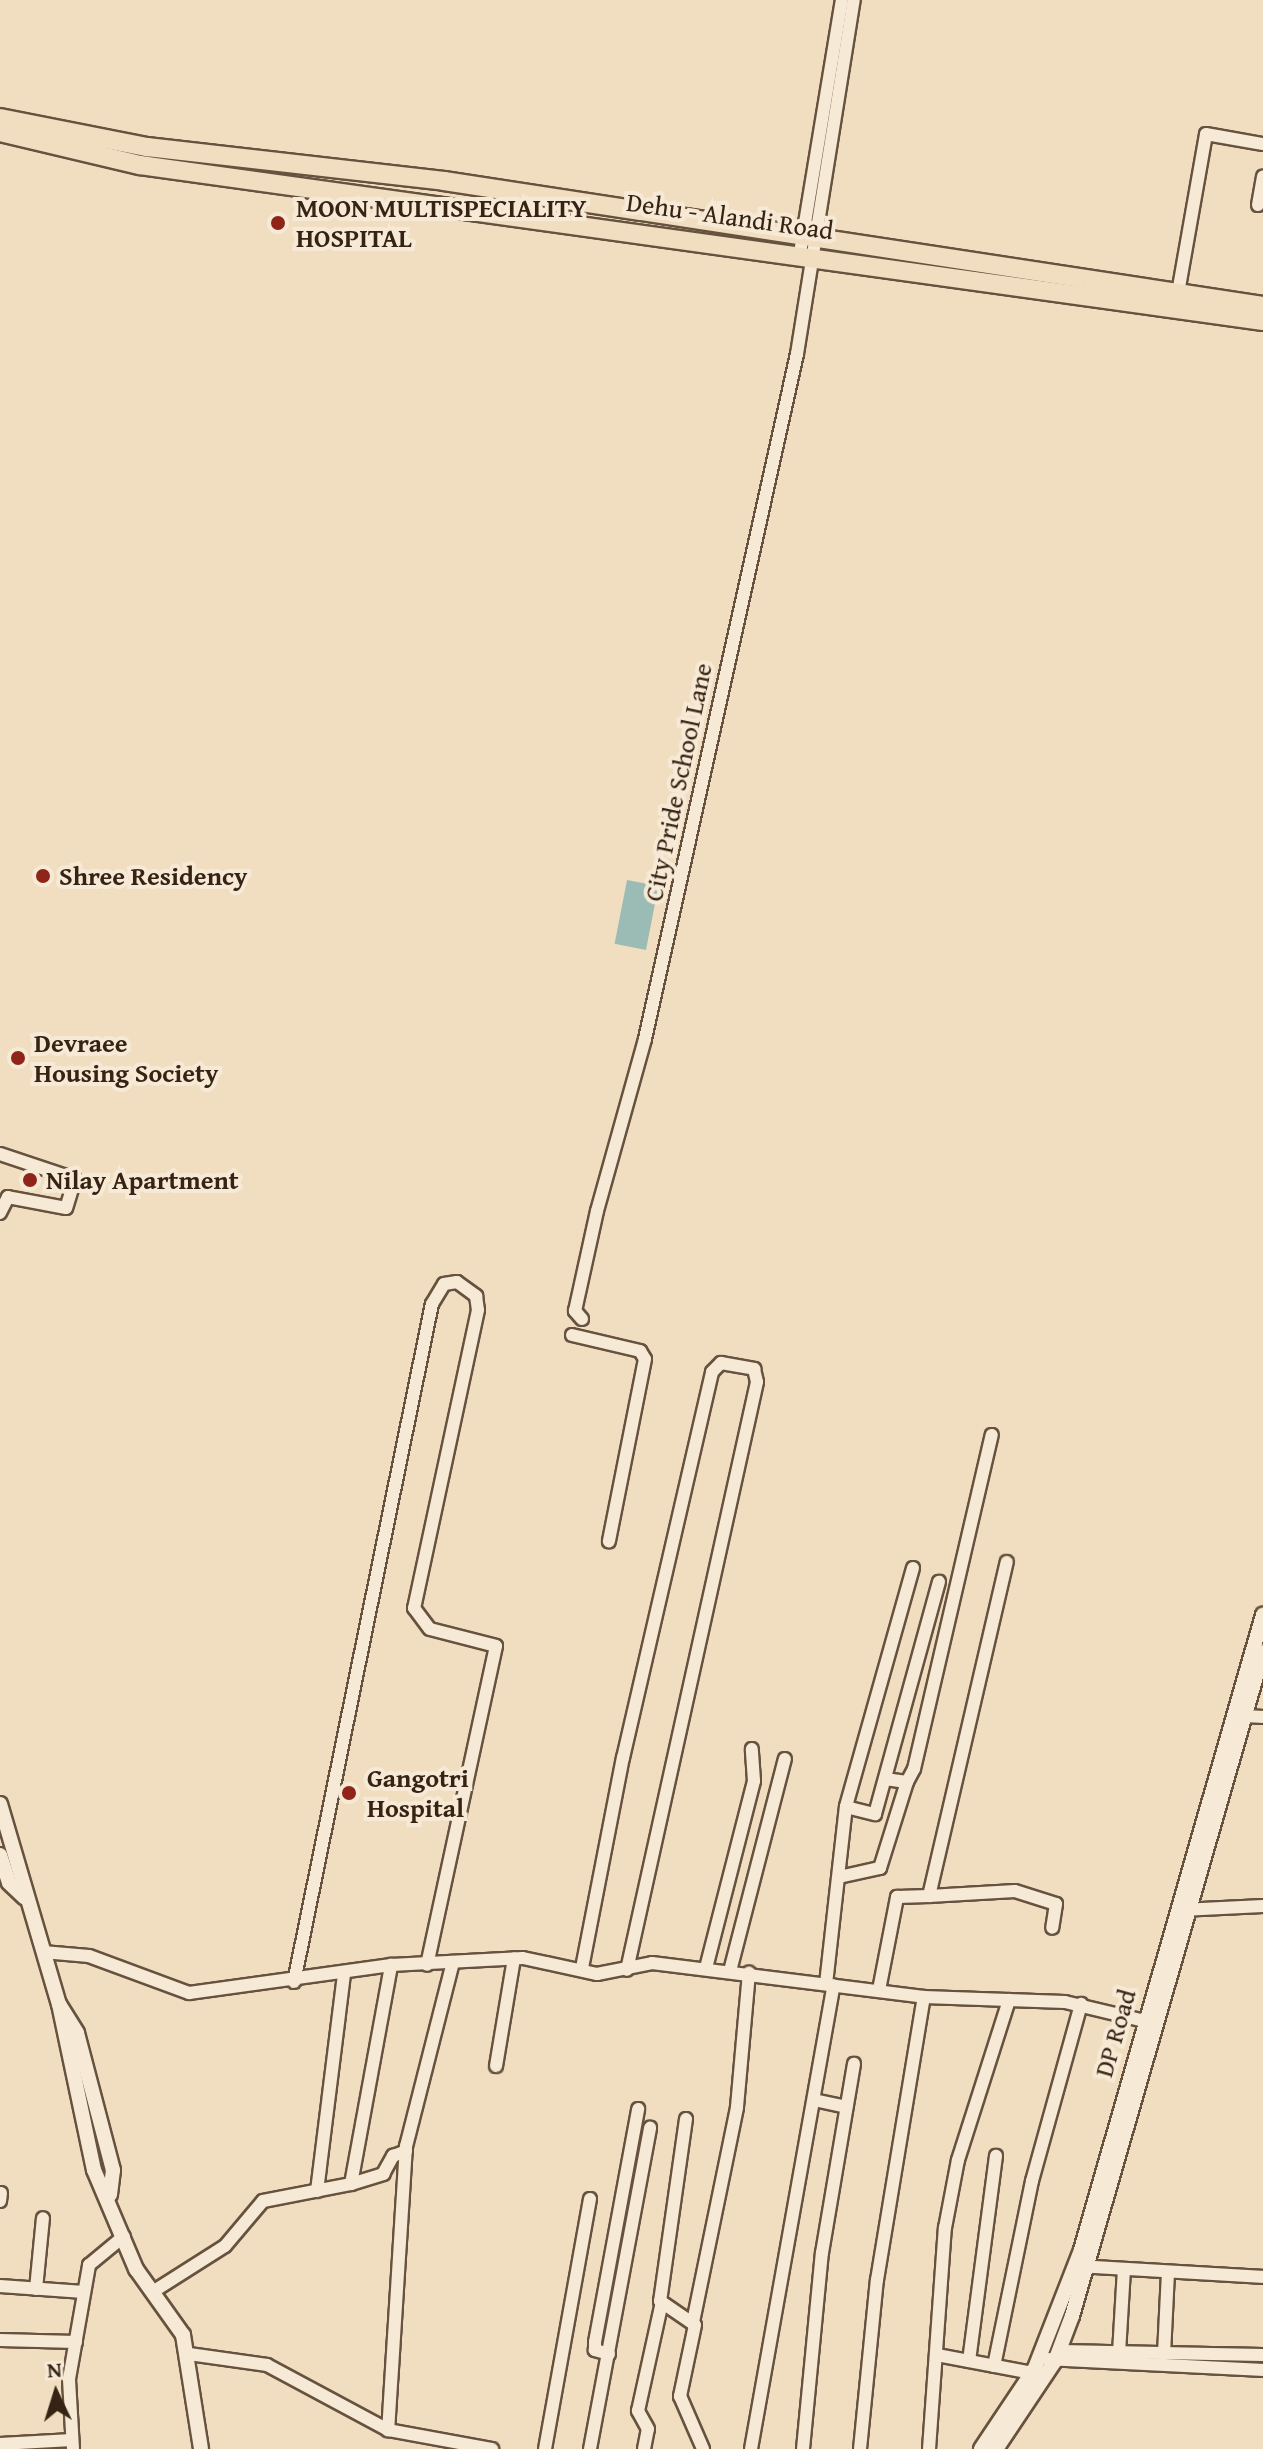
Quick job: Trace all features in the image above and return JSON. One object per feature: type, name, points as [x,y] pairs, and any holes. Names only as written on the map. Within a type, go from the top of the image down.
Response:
[{"type":"main road","name":"Dehu - Alandi Road","points":[[0,118],[147,147],[807,244],[1263,321]]},
{"type":"main road","name":"Dehu - Alandi Road","points":[[0,132],[140,165],[807,244],[1263,306]]},
{"type":"street","points":[[807,244],[842,0]]},
{"type":"street","points":[[807,244],[854,0]]},
{"type":"street","points":[[1178,293],[1206,134],[1263,144]]},
{"type":"street","points":[[1258,205],[1263,176]]},
{"type":"street","name":"City Pride School Lane","points":[[578,1317],[645,1039],[797,354],[807,244]]},
{"type":"street","points":[[0,1154],[75,1179],[66,1208],[8,1197],[0,1213]]},
{"type":"street","points":[[294,1982],[432,1304],[444,1284],[457,1282],[476,1296],[478,1310],[414,1608],[430,1629],[496,1646],[427,1965]]},
{"type":"street","points":[[572,1335],[640,1351],[645,1359],[609,1541]]},
{"type":"street","points":[[582,1968],[630,1727],[712,1372],[721,1363],[754,1369],[757,1382],[627,1970]]},
{"type":"street","points":[[839,1877],[880,1868],[907,1782],[992,1435]]},
{"type":"street","points":[[929,1896],[1007,1562]]},
{"type":"street","points":[[751,2449],[814,2100],[830,1984],[846,1807],[913,1568]]},
{"type":"street","points":[[846,1807],[875,1814],[939,1582]]},
{"type":"street","name":"DP Road","points":[[1186,1910],[1263,1615]]},
{"type":"street","name":"DP Road","points":[[996,2449],[1057,2356],[1149,2022],[1260,1674],[1263,1652]]},
{"type":"street","points":[[1246,1716],[1263,1717]]},
{"type":"street","points":[[706,1968],[754,1781],[752,1749]]},
{"type":"street","points":[[730,1971],[785,1759]]},
{"type":"street","points":[[885,1779],[907,1782]]},
{"type":"street","points":[[0,1804],[24,1897],[59,2004],[94,2170],[110,2195],[124,2236],[189,2354],[201,2449]]},
{"type":"street","points":[[0,1855],[9,1883],[24,1897]]},
{"type":"street","points":[[879,1990],[897,1897],[1015,1891],[1056,1904],[1052,1928]]},
{"type":"street","points":[[1186,1910],[1263,1906]]},
{"type":"street","points":[[43,1952],[89,1956],[179,1992],[294,1982],[391,1965],[514,1958],[582,1968],[627,1970],[652,1963],[924,1997],[1081,2004],[1149,2022]]},
{"type":"street","points":[[496,2066],[514,1958]]},
{"type":"street","points":[[388,2430],[406,2151],[453,1962]]},
{"type":"street","points":[[351,2184],[391,1965]]},
{"type":"street","points":[[317,2191],[344,1973]]},
{"type":"street","points":[[703,2449],[680,2396],[737,2107],[749,1973]]},
{"type":"street","points":[[860,2449],[877,2280],[924,1997]]},
{"type":"street","points":[[929,2449],[945,2228],[958,2160],[1009,2000]]},
{"type":"street","points":[[994,2366],[1032,2181],[1081,2004]]},
{"type":"street","points":[[803,2449],[854,2064]]},
{"type":"street","points":[[814,2100],[846,2107]]},
{"type":"street","points":[[609,2354],[595,2350],[595,2342],[638,2109]]},
{"type":"street","points":[[644,2449],[648,2429],[638,2411],[661,2306],[686,2119]]},
{"type":"street","points":[[590,2449],[650,2128]]},
{"type":"street","points":[[154,2291],[217,2253],[263,2201],[351,2184],[383,2174],[393,2156],[406,2151]]},
{"type":"street","points":[[969,2361],[996,2156]]},
{"type":"street","points":[[0,2201],[1,2193]]},
{"type":"street","points":[[545,2449],[590,2199]]},
{"type":"street","points":[[36,2289],[43,2218]]},
{"type":"street","points":[[0,2444],[72,2444],[76,2342],[89,2265],[124,2236]]},
{"type":"street","points":[[1081,2267],[1263,2277]]},
{"type":"street","name":"DP Road","points":[[981,2449],[1032,2373],[1081,2267]]},
{"type":"street","points":[[1119,2353],[1124,2270]]},
{"type":"street","points":[[1164,2354],[1168,2272]]},
{"type":"street","points":[[0,2286],[84,2292]]},
{"type":"street","points":[[661,2306],[693,2322]]},
{"type":"street","points":[[0,2340],[76,2342]]},
{"type":"street","points":[[1040,2357],[1119,2353],[1263,2355]]},
{"type":"street","points":[[189,2354],[267,2365],[388,2430],[492,2449]]},
{"type":"street","points":[[937,2355],[1032,2373]]},
{"type":"street","points":[[1057,2356],[1263,2370]]},
{"type":"water","points":[[627,880],[658,886],[646,950],[615,944]]},
{"type":"place","name":"MOON MULTISPECIALITY HOSPITAL","points":[[278,223]]},
{"type":"place","name":"Shree Residency","points":[[43,876]]},
{"type":"place","name":"Devraee Housing Society","points":[[18,1058]]},
{"type":"place","name":"Nilay Apartment","points":[[30,1180]]},
{"type":"place","name":"Gangotri Hospital","points":[[349,1793]]}]
